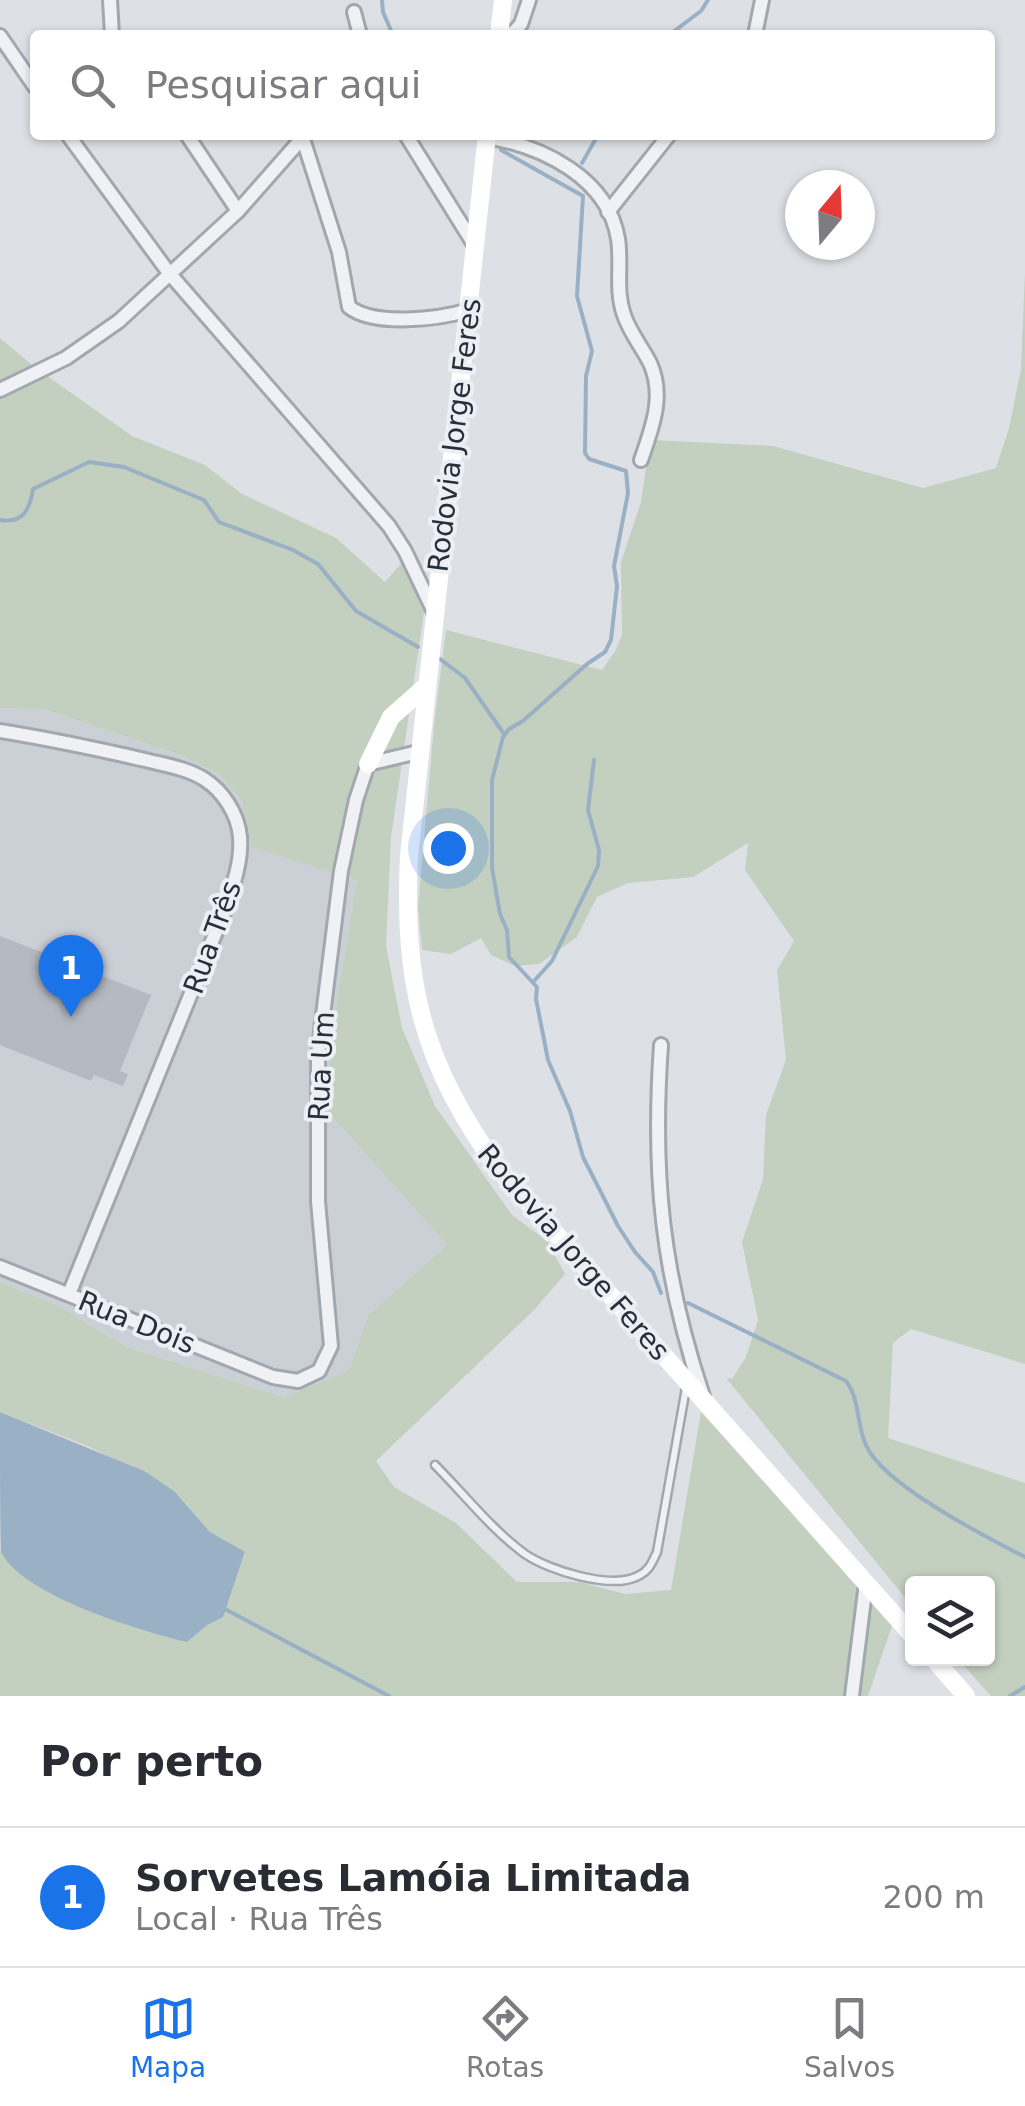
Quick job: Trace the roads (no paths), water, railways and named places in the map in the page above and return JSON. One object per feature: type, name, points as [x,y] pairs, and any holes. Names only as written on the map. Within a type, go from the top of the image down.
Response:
[{"type":"main road","points":[[499,30],[503,0]]},
{"type":"main road","name":"Rodovia Jorge Feres","points":[[487,140],[408,856],[408,944],[422,1025],[442,1079],[500,1172],[905,1627]]},
{"type":"main road","points":[[368,764],[392,717],[425,687]]},
{"type":"main road","points":[[941,1666],[966,1696]]},
{"type":"street","points":[[110,0],[112,30]]},
{"type":"street","points":[[516,30],[528,0]]},
{"type":"street","points":[[756,30],[762,0]]},
{"type":"street","points":[[354,12],[359,30]]},
{"type":"street","points":[[0,36],[30,80]]},
{"type":"street","points":[[71,140],[169,273],[389,526],[412,563],[434,612]]},
{"type":"street","points":[[80,154],[84,140]]},
{"type":"street","points":[[190,140],[238,211]]},
{"type":"street","points":[[0,390],[93,342],[238,211],[301,140]]},
{"type":"street","points":[[305,140],[339,252],[349,307],[364,316],[384,318],[428,318],[469,310]]},
{"type":"street","points":[[409,140],[475,246]]},
{"type":"street","points":[[505,140],[528,145],[560,162],[596,192],[608,212],[618,238],[617,283],[624,316],[651,364],[656,387],[657,409],[641,460]]},
{"type":"street","points":[[608,212],[665,140]]},
{"type":"street","name":"Rua Três","points":[[0,731],[78,744],[185,770],[206,780],[223,796],[240,835],[240,861],[224,912],[69,1294]]},
{"type":"street","points":[[368,764],[418,752]]},
{"type":"street","name":"Rua Um","points":[[274,1377],[308,1379],[320,1371],[330,1346],[318,1201],[318,1055],[341,871],[368,764]]},
{"type":"street","points":[[661,1045],[658,1201],[673,1288],[705,1403]]},
{"type":"street","name":"Rua Dois","points":[[0,1267],[274,1377]]},
{"type":"street","points":[[852,1696],[866,1584]]},
{"type":"lane","points":[[435,1464],[528,1556],[574,1574],[608,1581],[634,1578],[649,1569],[657,1552],[687,1383]]},
{"type":"water","points":[[0,1412],[144,1471],[174,1491],[210,1532],[245,1552],[223,1617],[187,1642],[85,1609],[57,1597],[13,1568],[1,1552]]},
{"type":"waterway","points":[[382,0],[391,30]]},
{"type":"waterway","points":[[676,30],[701,11],[708,0]]},
{"type":"waterway","points":[[582,163],[595,140]]},
{"type":"waterway","points":[[501,150],[583,196],[577,296],[592,351],[586,376],[585,453],[589,459],[626,471],[628,493],[614,566],[617,586],[611,640],[605,652],[503,737],[492,780],[492,868],[500,914],[507,930],[509,957],[537,987],[548,1060],[570,1111],[583,1157],[618,1226],[653,1272],[661,1293]]},
{"type":"waterway","points":[[0,520],[20,517],[28,508],[33,489],[89,462],[124,467],[204,500],[219,522],[293,550],[318,564],[356,611],[418,647]]},
{"type":"waterway","points":[[440,659],[465,678],[504,734]]},
{"type":"waterway","points":[[535,980],[552,961],[598,866],[599,850],[588,810],[594,760]]},
{"type":"waterway","points":[[688,1303],[846,1381],[866,1445],[883,1468],[942,1512],[1025,1557]]},
{"type":"waterway","points":[[223,1608],[389,1696]]},
{"type":"waterway","points":[[1010,1696],[1025,1687]]},
{"type":"place","name":"Sorvetes Lamóia Limitada","points":[[71,1017]]}]
